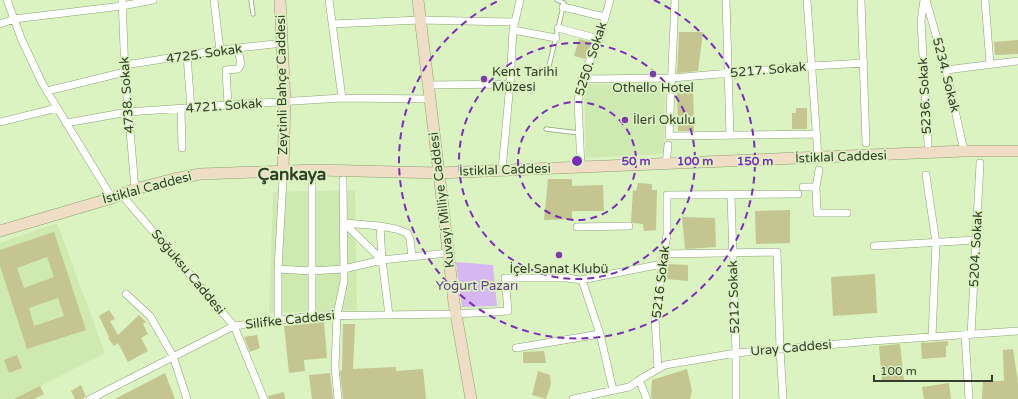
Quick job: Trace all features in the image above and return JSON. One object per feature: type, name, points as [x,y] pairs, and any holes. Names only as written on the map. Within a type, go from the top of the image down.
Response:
[{"type":"main road","name":"Zeytinli Bahçe Caddesi","points":[[280,0],[285,102],[283,174]]},
{"type":"main road","name":"Kuvayi Milliye Caddesi","points":[[418,0],[456,314],[472,399]]},
{"type":"main road","name":"İstiklal Caddesi","points":[[0,231],[117,196],[135,189],[174,178],[200,174],[439,173],[964,151],[1018,151]]},
{"type":"street","name":"Soğuksu Caddesi","points":[[7,0],[21,38],[47,91],[66,123],[117,196],[234,326],[264,399]]},
{"type":"street","points":[[0,24],[14,19],[152,0]]},
{"type":"street","points":[[214,0],[220,50]]},
{"type":"street","points":[[329,0],[342,98]]},
{"type":"street","points":[[502,170],[510,84],[513,30],[520,0]]},
{"type":"street","name":"5250. Sokak","points":[[581,167],[578,133],[578,101],[582,79],[599,39],[610,0]]},
{"type":"street","points":[[675,0],[669,136],[817,134]]},
{"type":"street","points":[[726,0],[730,135]]},
{"type":"street","points":[[807,0],[818,157]]},
{"type":"street","points":[[861,0],[866,143]]},
{"type":"street","name":"5234. Sokak","points":[[925,0],[946,70],[964,151]]},
{"type":"street","name":"5236. Sokak","points":[[925,0],[921,21],[928,144]]},
{"type":"street","points":[[985,0],[990,64]]},
{"type":"street","name":"4738. Sokak","points":[[122,3],[128,112],[135,189]]},
{"type":"street","points":[[562,7],[605,17]]},
{"type":"street","points":[[332,24],[420,20],[514,22]]},
{"type":"street","points":[[558,28],[599,39]]},
{"type":"street","points":[[513,30],[556,38]]},
{"type":"street","name":"4725. Sokak","points":[[47,91],[125,68],[220,50],[282,43]]},
{"type":"street","points":[[228,105],[226,70],[238,69],[241,64],[238,49]]},
{"type":"street","points":[[187,56],[191,108]]},
{"type":"street","points":[[946,70],[1018,61]]},
{"type":"street","name":"5217. Sokak","points":[[582,79],[672,78],[864,63]]},
{"type":"street","points":[[429,85],[510,84]]},
{"type":"street","name":"4721. Sokak","points":[[66,123],[128,112],[228,105],[342,98],[430,99]]},
{"type":"street","points":[[0,122],[57,108]]},
{"type":"street","points":[[181,109],[182,148]]},
{"type":"street","points":[[666,164],[668,145]]},
{"type":"street","name":"5204. Sokak","points":[[969,399],[968,335],[976,240],[980,163]]},
{"type":"street","points":[[819,170],[816,187],[817,213],[846,213]]},
{"type":"street","points":[[278,320],[278,269],[283,174]]},
{"type":"street","points":[[926,175],[936,243],[932,338]]},
{"type":"street","points":[[312,179],[312,316]]},
{"type":"street","points":[[338,399],[335,367],[337,315],[344,281],[343,180]]},
{"type":"street","points":[[803,187],[816,187]]},
{"type":"street","points":[[731,195],[798,194]]},
{"type":"street","name":"5216 Sokak","points":[[658,369],[655,319],[667,234],[667,195],[731,195]]},
{"type":"street","name":"5212 Sokak","points":[[731,195],[736,399]]},
{"type":"street","points":[[344,223],[380,226],[407,233],[410,240],[412,257]]},
{"type":"street","points":[[344,223],[382,260]]},
{"type":"street","points":[[380,226],[382,260],[389,315]]},
{"type":"street","points":[[577,227],[629,226]]},
{"type":"street","points":[[874,246],[976,240]]},
{"type":"street","points":[[664,254],[777,252],[783,399]]},
{"type":"street","points":[[278,269],[311,271],[344,269],[382,260],[448,253]]},
{"type":"street","points":[[613,390],[600,334],[582,280],[662,264]]},
{"type":"street","name":"Silifke Caddesi","points":[[90,399],[172,356],[234,326],[312,316],[456,314],[508,311],[505,278],[567,278],[582,280]]},
{"type":"street","points":[[126,294],[150,316],[172,356],[187,399]]},
{"type":"street","name":"Uray Caddesi","points":[[572,399],[629,387],[666,365],[736,353],[1018,331]]},
{"type":"street","points":[[516,348],[600,334]]},
{"type":"street","points":[[639,380],[647,399]]},
{"type":"lane","points":[[251,0],[253,14]]},
{"type":"lane","points":[[549,66],[564,3],[557,0]]},
{"type":"lane","points":[[546,129],[578,133]]},
{"type":"shaded area","name":"İleri Okulu","points":[[584,84],[665,86],[664,154],[586,158]]},
{"type":"shaded area","points":[[355,190],[357,310],[269,313],[273,192]]},
{"type":"shaded area","points":[[57,223],[105,353],[15,399],[0,399],[0,243]]},
{"type":"green space","name":"Yoğurt Pazarı","points":[[456,262],[493,265],[497,306],[462,307]]},
{"type":"building","points":[[679,32],[703,32],[698,71],[677,73]]},
{"type":"building","points":[[579,39],[592,42],[585,59],[574,56]]},
{"type":"building","points":[[1018,40],[1018,54],[995,55],[994,42]]},
{"type":"building","points":[[677,86],[693,86],[694,131],[678,131]]},
{"type":"building","points":[[796,108],[807,108],[807,129],[792,129],[792,113],[796,113]]},
{"type":"building","points":[[548,179],[572,179],[572,186],[603,185],[604,211],[572,211],[572,219],[544,220]]},
{"type":"building","points":[[638,183],[652,184],[652,190],[657,190],[656,230],[644,231],[643,224],[631,222],[633,190],[636,191]]},
{"type":"building","points":[[790,210],[790,243],[756,244],[755,211]]},
{"type":"building","points":[[682,217],[715,218],[716,247],[685,249]]},
{"type":"building","points":[[54,232],[86,330],[27,349],[0,266],[0,250]],"holes":[[[47,257],[54,277],[24,288],[17,268]],[[58,298],[64,316],[34,326],[29,308]]]},
{"type":"building","points":[[668,264],[688,265],[688,281],[666,279]]},
{"type":"building","points":[[875,274],[877,313],[833,316],[831,277]]},
{"type":"building","points":[[109,310],[115,319],[110,321],[118,335],[139,315],[146,322],[143,324],[148,334],[141,338],[148,351],[128,362],[118,343],[114,346],[108,338],[109,337],[99,316]]},
{"type":"building","points":[[324,322],[327,358],[304,360],[305,371],[289,373],[284,326]]},
{"type":"building","points":[[343,324],[355,324],[353,369],[396,367],[396,371],[423,369],[426,399],[343,399],[340,372],[342,370]]},
{"type":"building","points":[[257,335],[260,348],[250,352],[244,337]]},
{"type":"building","points":[[948,341],[948,346],[946,346],[946,357],[922,359],[921,343]]},
{"type":"building","points":[[900,344],[904,380],[882,382],[879,346]]},
{"type":"building","points":[[1013,349],[1018,383],[1018,399],[982,399],[983,381],[1004,381],[1003,350]]},
{"type":"building","points":[[544,351],[546,363],[523,363],[523,352]]},
{"type":"building","points":[[17,355],[22,368],[9,373],[4,360]]},
{"type":"building","points":[[687,369],[692,390],[690,399],[652,399],[652,380]]},
{"type":"building","points":[[538,371],[550,375],[551,384],[546,399],[532,395]]},
{"type":"building","points":[[165,373],[175,399],[115,399]]},
{"type":"building","points":[[330,373],[333,399],[312,399],[309,375]]},
{"type":"building","points":[[949,383],[951,399],[924,399],[922,387]]},
{"type":"building","points":[[81,385],[86,396],[83,399],[75,399],[71,391]]},
{"type":"building","points":[[40,386],[44,394],[34,399],[14,399]]},
{"type":"building","points":[[284,392],[285,399],[269,399],[268,396]]},
{"type":"place","name":"Othello Hotel","points":[[653,74]]},
{"type":"place","name":"Kent Tarihi Müzesi","points":[[484,79]]},
{"type":"place","name":"İleri Okulu","points":[[625,120]]},
{"type":"place","name":"İçel Sanat Klubü","points":[[559,255]]},
{"type":"district","name":"Çankaya","points":[[292,174]]}]
